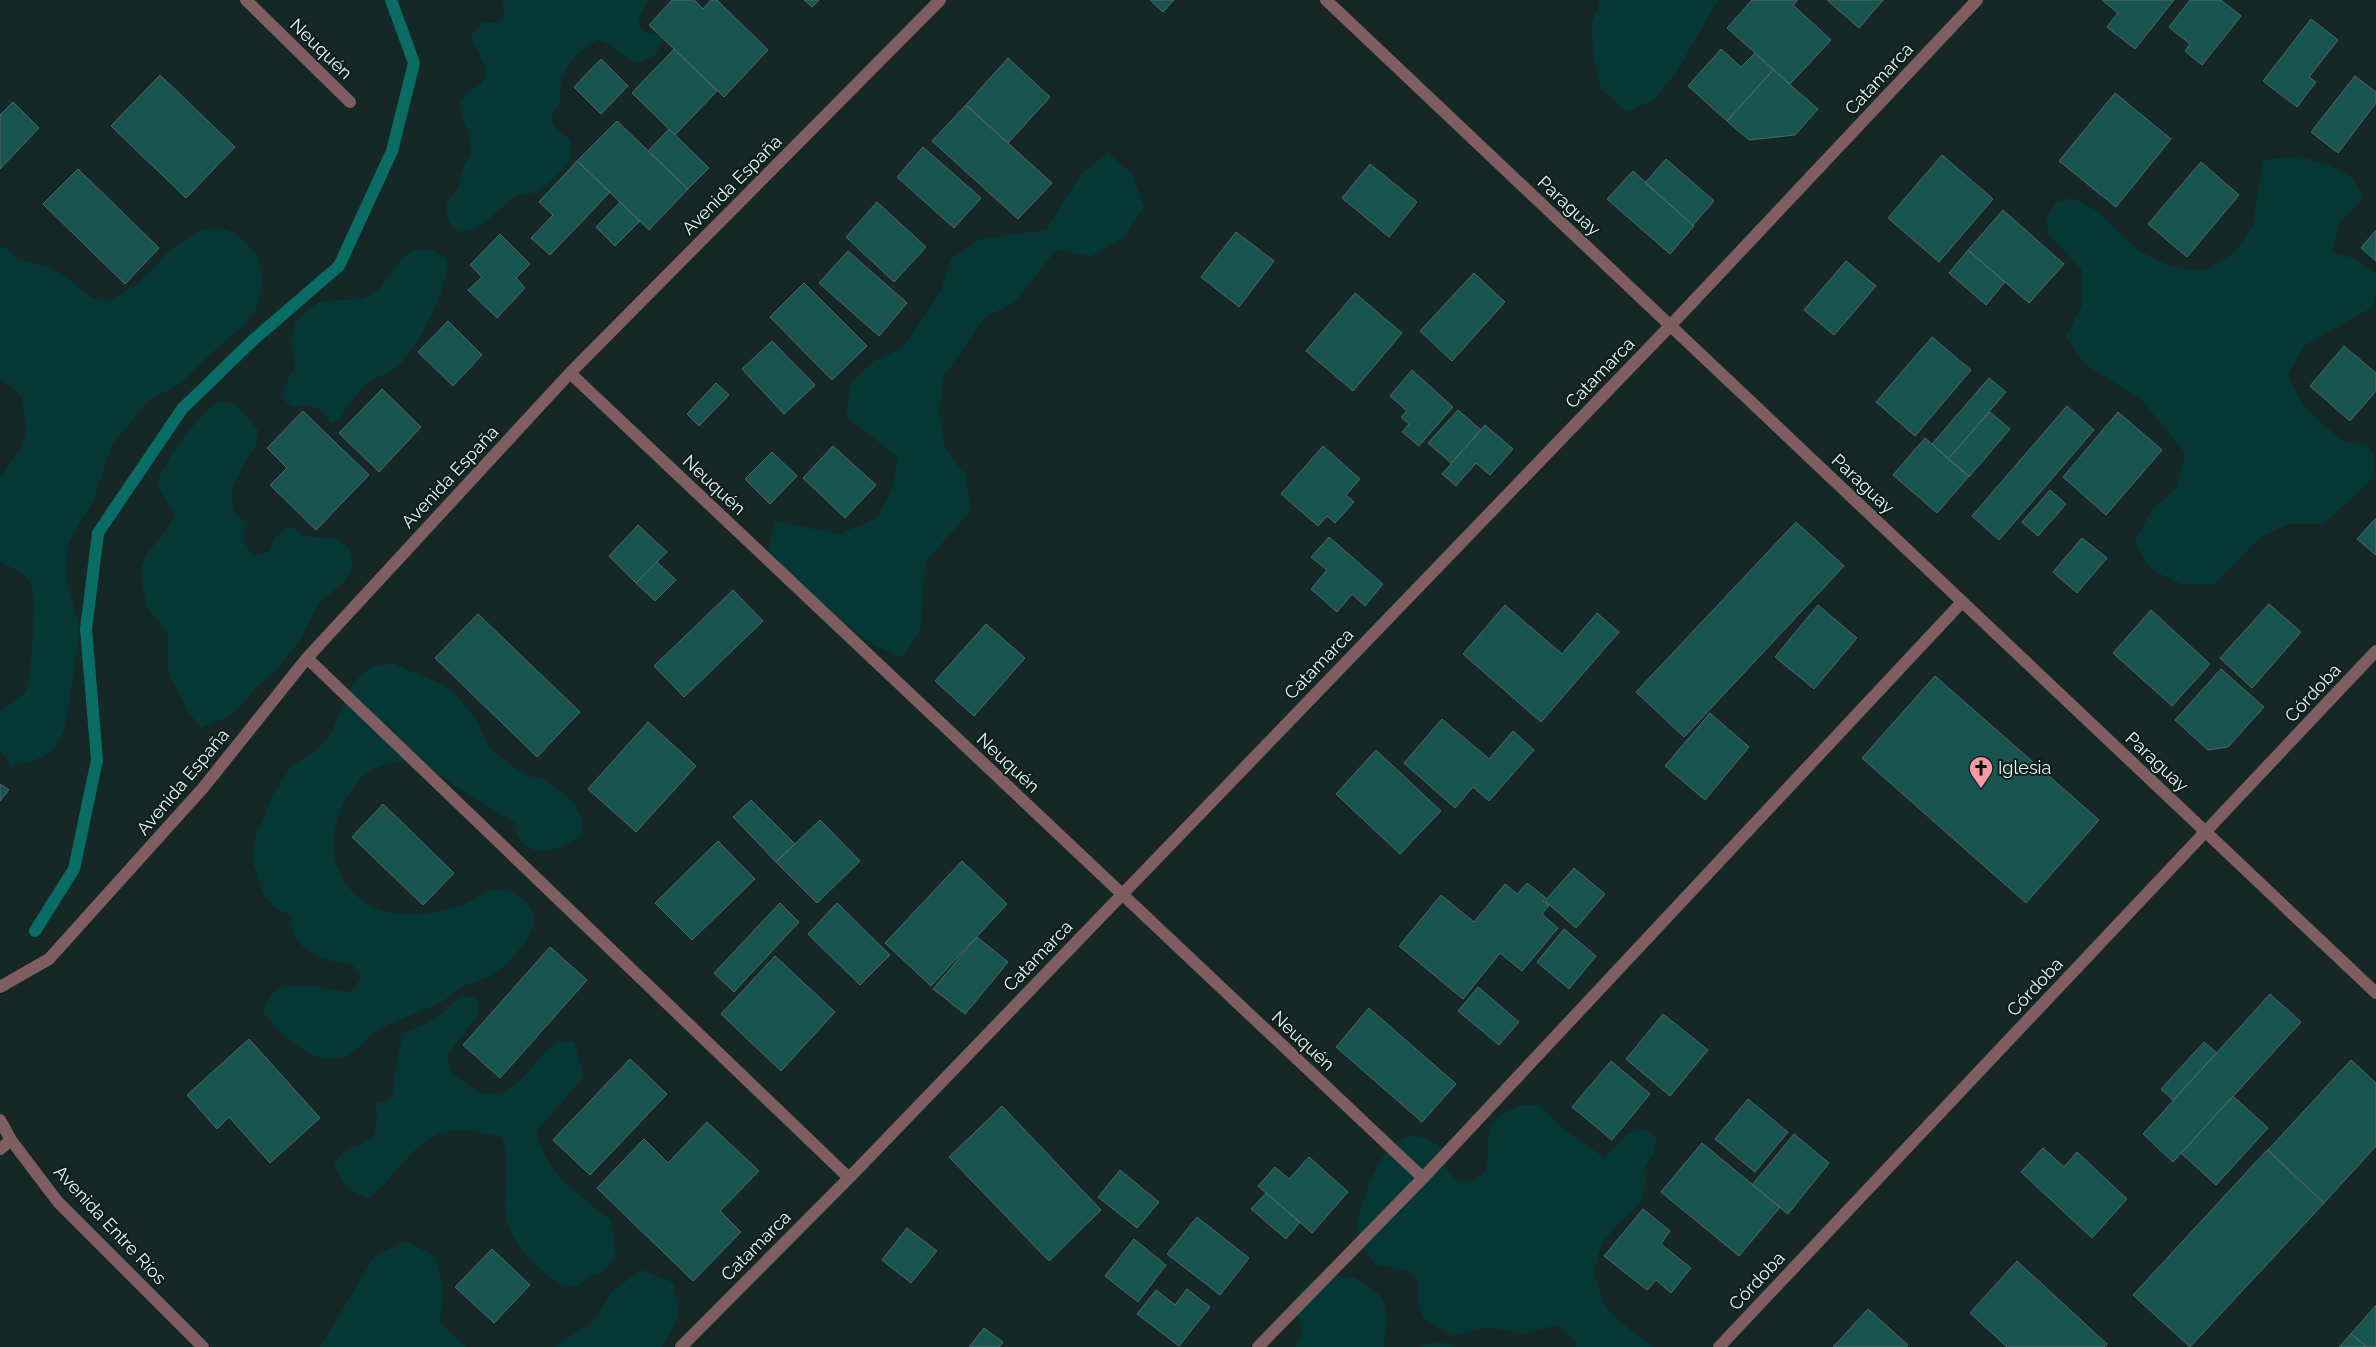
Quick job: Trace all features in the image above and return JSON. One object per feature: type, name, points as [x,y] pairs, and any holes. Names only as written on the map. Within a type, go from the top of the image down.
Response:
[{"type":"street","name":"Neuquén","points":[[246,0],[350,102]]},
{"type":"street","name":"Avenida España","points":[[0,987],[49,959],[203,788],[307,658],[570,373],[940,0]]},
{"type":"street","name":"Paraguay","points":[[1326,0],[2376,994]]},
{"type":"street","name":"Catamarca","points":[[681,1347],[849,1178],[1670,326],[1977,0]]},
{"type":"street","name":"Neuquén","points":[[570,373],[1423,1178]]},
{"type":"street","points":[[1258,1347],[1423,1178],[1962,602]]},
{"type":"street","name":"Córdoba","points":[[1719,1347],[2376,651]]},
{"type":"street","points":[[307,658],[849,1178]]},
{"type":"street","name":"Avenida Entre Ríos","points":[[0,1120],[11,1140],[58,1202],[203,1347]]},
{"type":"street","points":[[0,1148],[11,1140]]},
{"type":"shaded area","points":[[502,0],[648,0],[639,18],[639,27],[646,32],[662,37],[663,41],[654,56],[638,63],[598,40],[575,56],[569,64],[561,83],[561,101],[552,116],[553,125],[571,141],[571,158],[546,186],[529,194],[516,196],[485,222],[464,232],[455,230],[449,221],[446,204],[462,182],[459,178],[471,149],[470,139],[459,103],[470,90],[481,84],[485,77],[485,68],[471,34],[484,22],[496,23],[503,19],[505,10]]},
{"type":"shaded area","points":[[1601,0],[1718,0],[1677,71],[1655,99],[1627,112],[1601,89],[1593,56],[1592,22]]},
{"type":"shaded area","points":[[1108,153],[1132,174],[1144,207],[1124,238],[1091,256],[1056,250],[1015,302],[984,318],[944,376],[939,409],[944,446],[965,475],[971,511],[925,562],[920,631],[902,658],[872,644],[789,580],[768,553],[774,521],[839,534],[877,518],[892,489],[898,457],[846,417],[851,383],[874,361],[903,348],[941,291],[951,259],[980,239],[1046,230],[1081,174]]},
{"type":"shaded area","points":[[2299,156],[2331,166],[2353,178],[2363,198],[2340,222],[2332,253],[2354,258],[2376,274],[2376,294],[2371,308],[2304,346],[2288,374],[2302,405],[2325,426],[2342,441],[2368,445],[2374,456],[2372,479],[2324,524],[2289,524],[2259,538],[2213,585],[2181,584],[2150,569],[2135,541],[2151,511],[2177,487],[2185,453],[2142,400],[2086,365],[2066,337],[2082,305],[2082,270],[2049,235],[2046,219],[2056,202],[2073,198],[2097,211],[2139,251],[2169,266],[2203,271],[2234,253],[2253,226],[2263,160]]},
{"type":"shaded area","points":[[217,227],[235,233],[247,243],[257,257],[262,274],[261,291],[256,309],[246,323],[180,384],[149,400],[112,445],[94,499],[68,544],[66,579],[80,629],[65,727],[58,744],[46,755],[30,762],[11,766],[0,750],[0,712],[23,694],[28,684],[33,622],[33,594],[32,587],[27,578],[19,571],[0,562],[0,478],[21,448],[26,432],[22,398],[11,386],[0,379],[0,246],[7,249],[17,258],[50,268],[64,276],[92,298],[108,301],[137,285],[171,249],[200,230]]},
{"type":"shaded area","points":[[416,249],[433,251],[447,259],[446,271],[443,286],[430,319],[412,350],[402,362],[364,387],[350,403],[339,421],[331,423],[320,409],[303,405],[294,407],[287,403],[283,396],[284,388],[295,366],[291,341],[295,324],[307,311],[321,301],[363,299],[378,291],[402,258]]},
{"type":"shaded area","points":[[220,401],[236,404],[258,430],[256,447],[245,461],[231,493],[233,510],[245,522],[243,540],[252,555],[269,552],[275,537],[290,526],[304,536],[338,539],[350,549],[352,567],[344,582],[318,604],[302,637],[280,666],[255,689],[232,715],[201,728],[190,714],[171,678],[168,669],[168,635],[147,606],[140,572],[146,555],[166,530],[175,515],[157,485],[161,474],[182,439],[201,417]]},
{"type":"shaded area","points":[[391,663],[440,683],[454,692],[475,718],[490,749],[518,770],[532,777],[548,781],[574,803],[581,818],[583,834],[551,850],[534,850],[519,838],[514,822],[428,767],[411,762],[401,762],[383,765],[367,773],[360,779],[340,810],[335,827],[333,845],[335,861],[344,881],[356,895],[370,905],[385,912],[421,914],[459,906],[489,891],[502,890],[518,895],[524,900],[533,914],[533,922],[531,931],[520,948],[495,973],[458,989],[435,1005],[377,1031],[356,1050],[345,1057],[338,1059],[321,1058],[302,1049],[276,1027],[263,1011],[267,1002],[277,990],[297,985],[352,992],[361,978],[352,964],[335,962],[318,956],[310,952],[297,940],[292,930],[291,916],[276,908],[264,896],[253,862],[253,844],[272,796],[291,767],[319,748],[330,736],[349,690],[360,676],[373,666]]},
{"type":"shaded area","points":[[460,996],[477,998],[478,1014],[447,1056],[452,1074],[478,1091],[490,1094],[501,1093],[521,1079],[557,1041],[574,1042],[584,1077],[536,1132],[548,1161],[556,1172],[575,1192],[611,1220],[616,1256],[605,1271],[589,1276],[576,1287],[555,1281],[537,1266],[521,1248],[511,1232],[506,1217],[507,1173],[502,1137],[468,1130],[450,1131],[436,1135],[412,1153],[369,1198],[355,1193],[346,1186],[334,1163],[345,1150],[361,1144],[374,1136],[377,1120],[375,1103],[391,1099],[399,1049],[405,1032],[435,1018]]},
{"type":"shaded area","points":[[1523,1105],[1540,1105],[1564,1130],[1605,1158],[1627,1134],[1643,1129],[1657,1137],[1653,1154],[1644,1169],[1645,1185],[1641,1202],[1616,1226],[1604,1241],[1597,1258],[1594,1276],[1606,1307],[1618,1320],[1653,1347],[1576,1347],[1576,1342],[1557,1325],[1522,1334],[1488,1327],[1453,1336],[1424,1319],[1418,1302],[1419,1284],[1409,1271],[1375,1264],[1363,1246],[1357,1229],[1365,1196],[1384,1155],[1393,1145],[1403,1138],[1414,1136],[1428,1139],[1443,1149],[1445,1167],[1456,1180],[1473,1181],[1486,1171],[1490,1130],[1494,1123],[1500,1116]]},
{"type":"shaded area","points":[[405,1241],[435,1256],[443,1289],[440,1323],[466,1347],[320,1347],[375,1256]]},
{"type":"shaded area","points":[[642,1270],[674,1283],[679,1316],[661,1347],[555,1347],[594,1321],[612,1291]]},
{"type":"shaded area","points":[[1321,1275],[1355,1278],[1370,1287],[1382,1298],[1387,1314],[1384,1347],[1296,1347],[1303,1331],[1297,1315],[1296,1297],[1306,1284]]},
{"type":"shaded area","points":[[1434,1342],[1451,1344],[1453,1347],[1419,1347]]},
{"type":"building","points":[[672,0],[694,0],[703,9],[711,0],[717,0],[768,50],[724,97],[649,25]]},
{"type":"building","points":[[804,0],[819,0],[812,7]]},
{"type":"building","points":[[1150,0],[1174,0],[1163,12]]},
{"type":"building","points":[[1752,0],[1798,0],[1793,5],[1831,40],[1790,84],[1727,28]]},
{"type":"building","points":[[1827,0],[1883,0],[1859,28]]},
{"type":"building","points":[[2102,0],[2174,0],[2135,49],[2107,27],[2118,13]]},
{"type":"building","points":[[2190,0],[2221,0],[2241,16],[2202,65],[2185,51],[2190,44],[2169,27]]},
{"type":"building","points":[[2311,19],[2338,40],[2309,77],[2316,82],[2297,107],[2263,81]]},
{"type":"building","points":[[674,49],[717,91],[675,135],[632,93]]},
{"type":"building","points":[[1721,49],[1741,67],[1755,53],[1773,70],[1727,121],[1688,86]]},
{"type":"building","points":[[1008,58],[1050,97],[1008,143],[966,105]]},
{"type":"building","points":[[601,59],[628,86],[601,114],[574,87]]},
{"type":"building","points":[[1773,70],[1818,109],[1795,135],[1749,140],[1727,121]]},
{"type":"building","points":[[160,75],[235,147],[186,198],[111,126]]},
{"type":"building","points":[[2355,76],[2376,92],[2376,103],[2338,153],[2311,132]]},
{"type":"building","points":[[2115,93],[2171,139],[2116,207],[2059,161]]},
{"type":"building","points":[[13,102],[39,128],[0,169],[0,115]]},
{"type":"building","points":[[966,105],[1052,183],[1018,219],[932,141]]},
{"type":"building","points":[[617,121],[688,189],[649,230],[577,161]]},
{"type":"building","points":[[669,129],[709,168],[688,189],[648,151]]},
{"type":"building","points":[[923,147],[981,198],[954,228],[897,177]]},
{"type":"building","points":[[1942,155],[1993,199],[1939,262],[1888,218]]},
{"type":"building","points":[[1666,159],[1714,201],[1693,225],[1645,183]]},
{"type":"building","points":[[577,161],[610,192],[550,255],[531,238],[553,215],[539,202]]},
{"type":"building","points":[[2201,162],[2239,195],[2187,257],[2148,224]]},
{"type":"building","points":[[1370,164],[1417,202],[1389,237],[1342,198]]},
{"type":"building","points":[[78,169],[159,248],[125,284],[43,204]]},
{"type":"building","points":[[1633,171],[1694,226],[1670,254],[1607,199]]},
{"type":"building","points":[[620,202],[640,221],[615,246],[596,227]]},
{"type":"building","points":[[877,202],[926,247],[894,282],[846,237]]},
{"type":"building","points":[[2003,210],[2064,264],[2029,303],[1968,250]]},
{"type":"building","points":[[2376,230],[2376,261],[2361,248]]},
{"type":"building","points":[[1236,232],[1274,261],[1239,307],[1201,277]]},
{"type":"building","points":[[500,234],[530,264],[516,278],[525,288],[497,318],[468,290],[482,277],[470,265]]},
{"type":"building","points":[[1968,250],[2005,282],[1986,305],[1949,273]]},
{"type":"building","points":[[848,251],[907,303],[879,336],[819,283]]},
{"type":"building","points":[[1846,261],[1876,286],[1834,335],[1804,310]]},
{"type":"building","points":[[1474,273],[1505,302],[1452,361],[1420,331]]},
{"type":"building","points":[[804,283],[867,346],[832,380],[770,317]]},
{"type":"building","points":[[1355,293],[1402,333],[1353,391],[1306,351]]},
{"type":"building","points":[[448,321],[482,355],[453,386],[418,352]]},
{"type":"building","points":[[1932,337],[1971,370],[1915,436],[1876,402]]},
{"type":"building","points":[[772,341],[815,385],[784,414],[742,369]]},
{"type":"building","points":[[2344,346],[2376,373],[2376,391],[2350,421],[2310,386]]},
{"type":"building","points":[[1412,370],[1453,407],[1419,446],[1402,432],[1409,424],[1401,417],[1407,411],[1390,396]]},
{"type":"building","points":[[1989,378],[2006,392],[1948,459],[1932,444]]},
{"type":"building","points":[[716,383],[729,395],[699,426],[687,414]]},
{"type":"building","points":[[382,389],[421,427],[379,472],[339,433]]},
{"type":"building","points":[[2067,406],[2094,430],[1999,540],[1972,516]]},
{"type":"building","points":[[1458,410],[1481,430],[1451,463],[1428,443]]},
{"type":"building","points":[[303,411],[369,475],[316,530],[270,485],[287,468],[267,448]]},
{"type":"building","points":[[1990,412],[2010,429],[1969,477],[1948,459]]},
{"type":"building","points":[[2118,412],[2162,450],[2106,515],[2063,477]]},
{"type":"building","points":[[1485,425],[1513,449],[1490,475],[1476,463],[1456,486],[1442,474]]},
{"type":"building","points":[[1925,438],[1969,476],[1937,513],[1893,475]]},
{"type":"building","points":[[833,446],[876,485],[845,518],[803,478]]},
{"type":"building","points":[[1323,446],[1360,479],[1346,495],[1354,502],[1335,523],[1327,516],[1318,526],[1281,494]]},
{"type":"building","points":[[772,452],[797,476],[770,504],[745,479]]},
{"type":"building","points":[[2050,490],[2066,504],[2038,536],[2022,522]]},
{"type":"building","points":[[2376,518],[2376,555],[2357,539]]},
{"type":"building","points":[[1796,522],[1844,566],[1684,737],[1636,692]]},
{"type":"building","points":[[638,525],[667,552],[636,583],[609,556]]},
{"type":"building","points":[[1329,537],[1383,584],[1365,606],[1352,594],[1337,612],[1311,589],[1327,570],[1311,557]]},
{"type":"building","points":[[2082,538],[2107,558],[2077,593],[2053,572]]},
{"type":"building","points":[[657,562],[676,580],[655,601],[636,583]]},
{"type":"building","points":[[733,590],[763,621],[684,697],[654,666]]},
{"type":"building","points":[[2269,604],[2301,632],[2252,688],[2220,658]]},
{"type":"building","points":[[1505,605],[1562,654],[1597,613],[1619,632],[1541,722],[1463,654]]},
{"type":"building","points":[[1818,605],[1857,638],[1814,689],[1775,657]]},
{"type":"building","points":[[2151,610],[2210,664],[2172,706],[2113,653]]},
{"type":"building","points":[[478,614],[580,712],[537,757],[435,658]]},
{"type":"building","points":[[986,624],[1025,658],[974,716],[935,681]]},
{"type":"building","points":[[2221,669],[2264,707],[2228,747],[2208,750],[2175,720]]},
{"type":"building","name":"Iglesia","points":[[1935,676],[2099,820],[2026,903],[1862,758]]},
{"type":"building","points":[[1710,713],[1749,747],[1705,800],[1665,766]]},
{"type":"building","points":[[1442,719],[1489,759],[1513,731],[1534,750],[1489,801],[1473,787],[1455,808],[1404,763]]},
{"type":"building","points":[[648,722],[696,766],[636,832],[588,789]]},
{"type":"building","points":[[1376,750],[1441,811],[1400,854],[1336,794]]},
{"type":"building","points":[[0,784],[9,790],[0,801]]},
{"type":"building","points":[[751,800],[795,844],[776,862],[733,817]]},
{"type":"building","points":[[383,804],[454,873],[423,905],[352,837]]},
{"type":"building","points":[[820,820],[860,861],[817,903],[776,862]]},
{"type":"building","points":[[718,841],[755,879],[692,940],[655,903]]},
{"type":"building","points":[[962,861],[1007,904],[931,986],[885,943]]},
{"type":"building","points":[[1574,868],[1605,894],[1576,928],[1545,901]]},
{"type":"building","points":[[1527,883],[1546,898],[1543,901],[1549,905],[1542,914],[1558,928],[1522,971],[1500,953],[1463,999],[1399,946],[1441,895],[1474,922],[1505,884],[1517,894]]},
{"type":"building","points":[[780,903],[799,922],[734,992],[714,973]]},
{"type":"building","points":[[837,903],[890,955],[860,985],[808,934]]},
{"type":"building","points":[[1564,929],[1596,956],[1569,989],[1537,962]]},
{"type":"building","points":[[977,937],[1008,962],[965,1014],[933,989]]},
{"type":"building","points":[[550,947],[587,980],[500,1078],[463,1045]]},
{"type":"building","points":[[775,956],[835,1012],[781,1071],[721,1014]]},
{"type":"building","points":[[1478,987],[1519,1022],[1499,1045],[1458,1011]]},
{"type":"building","points":[[2270,994],[2301,1022],[2173,1162],[2143,1134]]},
{"type":"building","points":[[1369,1008],[1456,1084],[1422,1122],[1336,1047]]},
{"type":"building","points":[[1663,1014],[1708,1050],[1670,1096],[1626,1059]]},
{"type":"building","points":[[249,1039],[320,1118],[270,1163],[229,1117],[217,1129],[187,1095]]},
{"type":"building","points":[[2204,1042],[2217,1053],[2173,1100],[2161,1089]]},
{"type":"building","points":[[630,1059],[667,1094],[590,1175],[553,1140]]},
{"type":"building","points":[[2351,1060],[2376,1083],[2376,1146],[2324,1203],[2268,1150]]},
{"type":"building","points":[[1611,1061],[1650,1094],[1612,1140],[1572,1107]]},
{"type":"building","points":[[2233,1096],[2268,1128],[2216,1185],[2181,1153]]},
{"type":"building","points":[[1748,1099],[1788,1132],[1755,1172],[1715,1139]]},
{"type":"building","points":[[1002,1106],[1101,1210],[1049,1261],[949,1157]]},
{"type":"building","points":[[707,1122],[759,1171],[720,1211],[741,1232],[693,1281],[597,1188],[644,1139],[668,1163]]},
{"type":"building","points":[[1794,1134],[1829,1163],[1788,1214],[1752,1185]]},
{"type":"building","points":[[1702,1143],[1780,1207],[1739,1256],[1661,1192]]},
{"type":"building","points":[[2043,1148],[2064,1167],[2077,1152],[2127,1199],[2092,1238],[2021,1172]]},
{"type":"building","points":[[2267,1150],[2324,1203],[2190,1347],[2133,1295]]},
{"type":"building","points":[[1309,1157],[1348,1192],[1312,1233],[1258,1186],[1275,1167],[1289,1179]]},
{"type":"building","points":[[1120,1170],[1159,1202],[1137,1228],[1098,1197]]},
{"type":"building","points":[[1266,1193],[1300,1222],[1286,1239],[1251,1209]]},
{"type":"building","points":[[1643,1209],[1670,1231],[1661,1244],[1691,1268],[1671,1293],[1656,1280],[1647,1290],[1604,1256]]},
{"type":"building","points":[[1197,1217],[1249,1258],[1220,1295],[1167,1254]]},
{"type":"building","points":[[907,1228],[937,1251],[911,1283],[882,1260]]},
{"type":"building","points":[[1134,1239],[1166,1265],[1138,1302],[1105,1276]]},
{"type":"building","points":[[492,1249],[530,1285],[494,1323],[455,1287]]},
{"type":"building","points":[[2017,1261],[2107,1344],[2104,1347],[2007,1347],[1970,1313]]},
{"type":"building","points":[[1187,1289],[1210,1307],[1179,1346],[1137,1314],[1156,1290],[1175,1305]]},
{"type":"building","points":[[2376,1305],[2376,1347],[2367,1347],[2351,1334]]},
{"type":"building","points":[[1868,1309],[1908,1345],[1906,1347],[1833,1347]]},
{"type":"building","points":[[984,1328],[1003,1342],[999,1347],[969,1347]]},
{"type":"building","points":[[2351,1334],[2367,1347],[2339,1347]]},
{"type":"waterway","points":[[35,931],[74,869],[97,760],[86,629],[98,533],[182,409],[252,341],[339,266],[392,151],[414,63],[391,0]]},
{"type":"place","name":"Iglesia","points":[[1981,789]]}]
